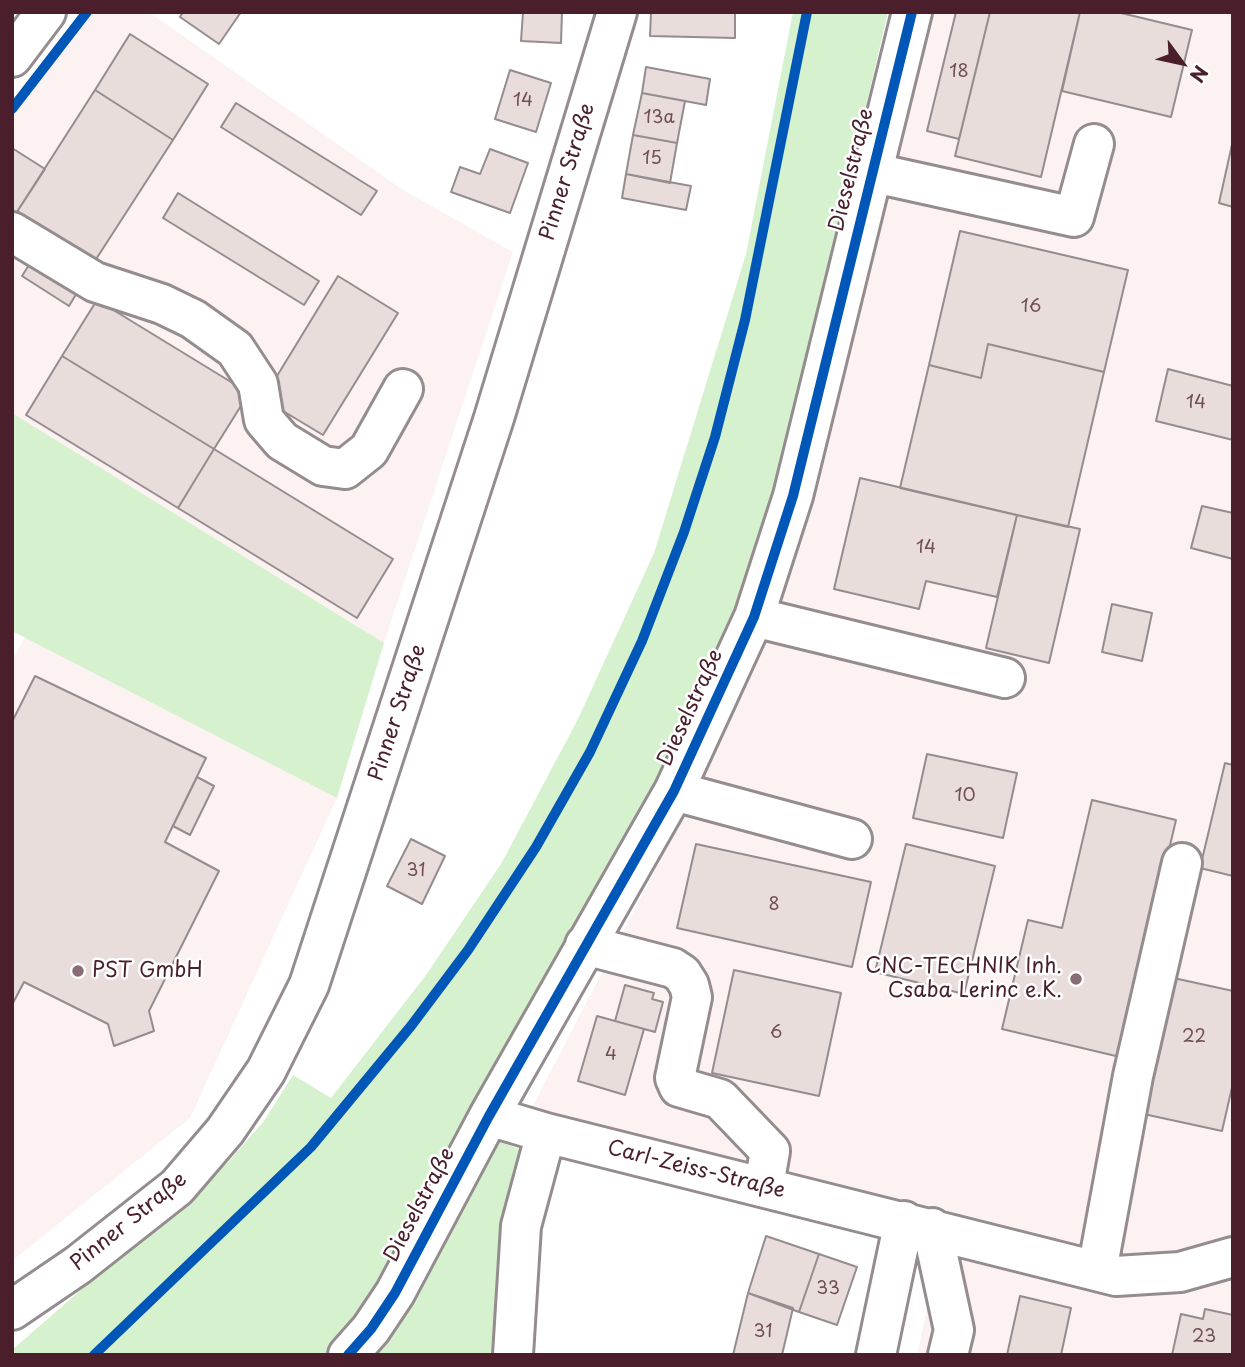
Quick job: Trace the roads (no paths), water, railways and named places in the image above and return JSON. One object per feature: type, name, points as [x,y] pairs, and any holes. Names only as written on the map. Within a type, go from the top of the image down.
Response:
[{"type":"street","points":[[12,57],[46,12]]},
{"type":"street","name":"Pinner Straße","points":[[12,1310],[78,1265],[177,1187],[225,1131],[266,1072],[309,985],[490,432],[617,12]]},
{"type":"street","name":"Dieselstraße","points":[[348,1355],[371,1329],[395,1293],[489,1116],[674,791],[754,617],[793,496],[870,172],[912,12]]},
{"type":"street","points":[[870,172],[1074,217],[1094,144]]},
{"type":"street","points":[[12,232],[95,282],[162,304],[183,314],[235,349],[258,384],[264,420],[282,441],[323,466],[345,469],[369,450],[403,389]]},
{"type":"street","points":[[754,617],[1005,678]]},
{"type":"street","points":[[674,791],[852,839]]},
{"type":"street","points":[[1097,1271],[1133,1076],[1182,863]]},
{"type":"street","points":[[585,945],[673,968],[682,974],[690,985],[692,998],[675,1078],[679,1087],[720,1099],[770,1151],[764,1186]]},
{"type":"street","name":"Carl-Zeiss-Straße","points":[[489,1116],[546,1133],[918,1224],[1116,1276],[1149,1277],[1180,1272],[1233,1257]]},
{"type":"street","points":[[513,1355],[521,1226],[546,1133]]},
{"type":"street","points":[[876,1355],[918,1224]]},
{"type":"street","points":[[918,1224],[954,1330],[948,1355]]},
{"type":"place","name":"PST GmbH","points":[[78,971]]},
{"type":"place","name":"CNC-TECHNIK Inh. Csaba Lerinc e.K.","points":[[1076,979]]}]
